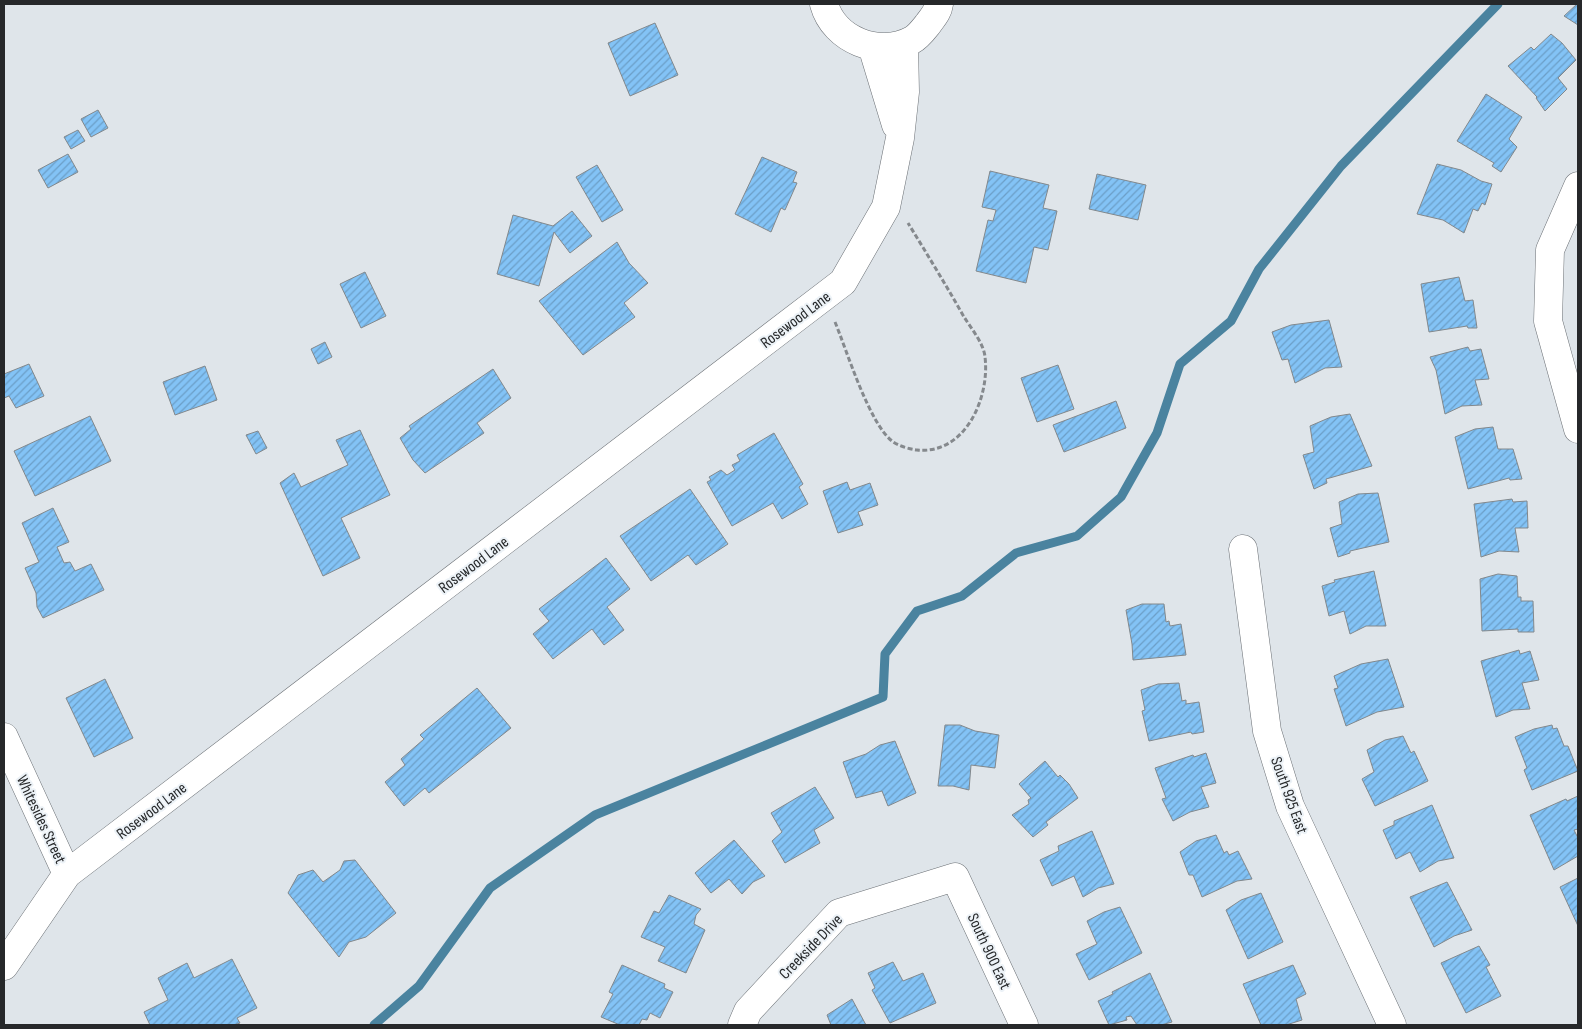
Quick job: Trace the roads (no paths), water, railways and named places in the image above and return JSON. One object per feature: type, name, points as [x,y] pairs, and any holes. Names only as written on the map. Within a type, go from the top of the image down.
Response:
[{"type":"street","points":[[824,4],[827,13],[839,30],[856,42],[872,46],[904,44],[914,39],[938,10],[939,4]]},
{"type":"street","name":"Rosewood Lane","points":[[4,966],[67,874],[843,282],[886,207],[890,192],[900,138],[905,92],[904,44]]},
{"type":"street","name":"Rosewood Lane","points":[[872,46],[900,138]]},
{"type":"street","points":[[1578,186],[1550,250],[1548,322],[1578,430]]},
{"type":"street","name":"South 925 East","points":[[1243,549],[1267,731],[1287,797],[1392,1025]]},
{"type":"street","name":"Whitesides Street","points":[[4,737],[67,874]]},
{"type":"street","name":"Creekside Drive","points":[[742,1025],[748,1011],[839,913],[955,877]]},
{"type":"street","name":"South 900 East","points":[[955,877],[1024,1025]]},
{"type":"waterway","points":[[374,1025],[419,986],[490,888],[595,815],[883,697],[885,654],[917,611],[962,596],[1016,553],[1077,536],[1121,497],[1157,433],[1180,364],[1231,321],[1259,269],[1341,166],[1498,4]]}]
